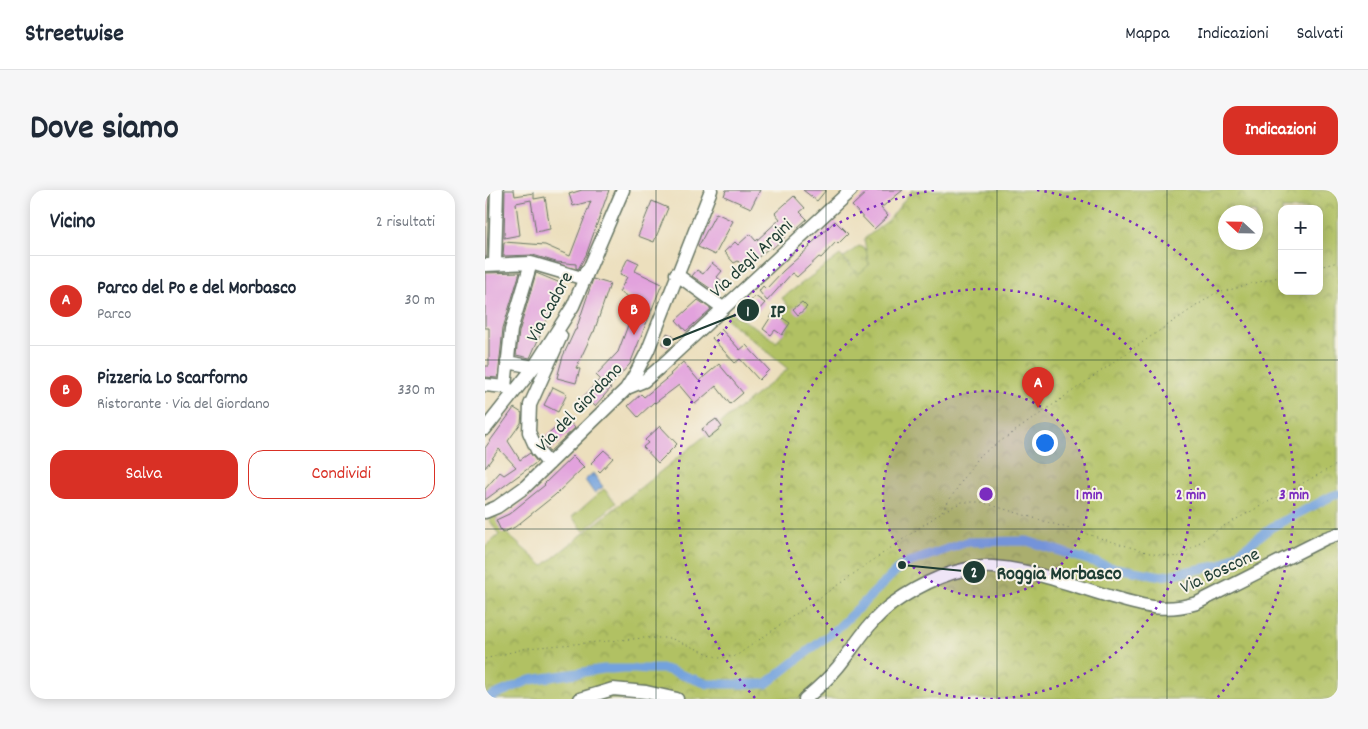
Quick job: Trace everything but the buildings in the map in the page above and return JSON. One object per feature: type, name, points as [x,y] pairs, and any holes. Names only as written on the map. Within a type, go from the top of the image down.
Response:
[{"type":"street","points":[[497,190],[490,264],[531,263],[585,279],[588,255],[613,190]]},
{"type":"street","name":"Via Cadore","points":[[485,430],[509,390],[535,367],[573,306],[623,190]]},
{"type":"street","name":"Via del Giordano","points":[[485,512],[497,507],[525,487],[626,389],[637,373],[648,350],[676,274],[711,190]]},
{"type":"street","name":"Via degli Argini","points":[[626,389],[644,380],[851,190]]},
{"type":"street","points":[[485,386],[509,390],[507,362],[511,330],[531,263]]},
{"type":"street","points":[[676,274],[723,308]]},
{"type":"street","points":[[549,464],[537,450],[529,432],[530,405],[573,306]]},
{"type":"street","points":[[648,350],[658,358],[674,352]]},
{"type":"street","points":[[507,362],[535,367]]},
{"type":"street","name":"Via Boscone","points":[[805,699],[820,687],[837,669],[869,624],[891,605],[917,589],[944,576],[993,567],[1029,573],[1157,609],[1180,608],[1197,603],[1326,538],[1338,534]]},
{"type":"street","points":[[580,699],[613,689],[646,692],[677,699]]},
{"type":"path","points":[[1323,265],[1338,262]]},
{"type":"path","points":[[941,512],[978,457],[1145,340],[1214,294],[1278,277]]},
{"type":"path","points":[[485,659],[527,648],[644,638],[670,638],[719,658],[736,656],[941,512],[962,502],[981,502],[1153,554],[1178,557],[1222,527],[1338,464]]},
{"type":"green space","points":[[912,190],[1338,190],[1338,699],[485,699],[485,547],[499,535],[489,519],[495,515],[504,531],[543,566],[788,369],[725,318],[730,313],[777,342],[790,323],[783,318],[788,306],[782,298],[840,255],[853,270],[860,273],[869,265],[864,239],[889,220]]},
{"type":"green space","points":[[859,246],[864,248],[873,258],[871,265],[859,275],[851,274],[850,264],[843,258]]},
{"type":"green space","points":[[604,489],[616,503],[584,531],[572,517]]},
{"type":"water","points":[[593,473],[603,487],[594,493],[585,480]]},
{"type":"waterway","points":[[485,699],[530,680],[604,669],[665,669],[708,684],[766,684],[838,628],[902,565],[967,542],[1027,541],[1110,567],[1162,576],[1222,565],[1272,527],[1338,494]]},
{"type":"place","name":"Pizzeria Lo Scarforno","points":[[634,335]]},
{"type":"place","name":"IP","points":[[667,342]]},
{"type":"place","name":"Parco del Po e del Morbasco","points":[[1038,408]]},
{"type":"place","name":"Roggia Morbasco","points":[[902,565]]}]
